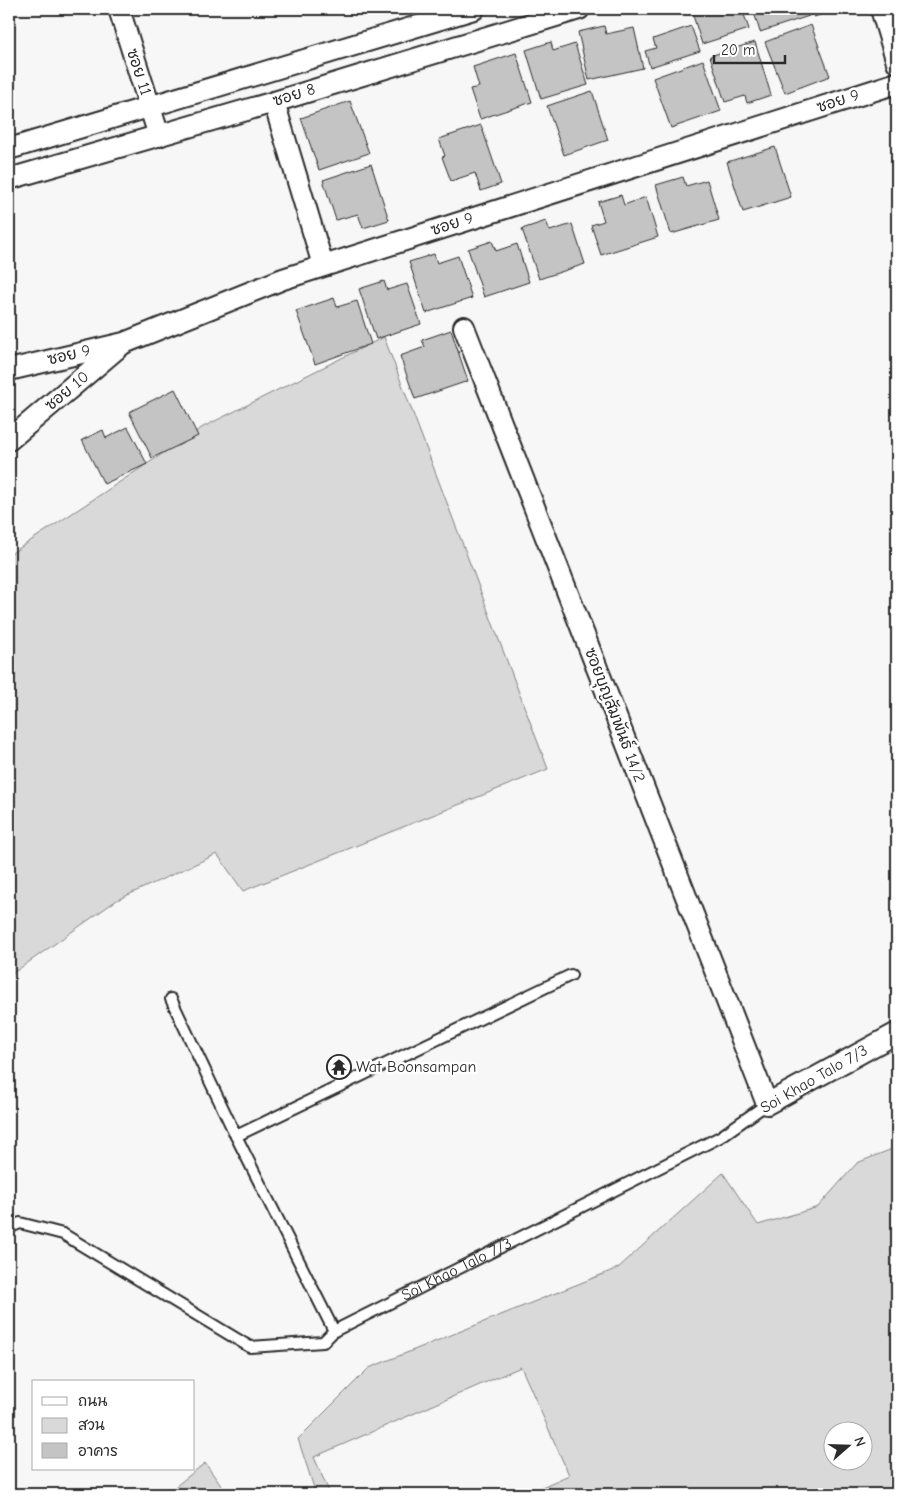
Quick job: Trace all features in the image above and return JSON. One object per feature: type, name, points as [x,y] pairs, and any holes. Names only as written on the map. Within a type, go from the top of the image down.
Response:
[{"type":"street","name":"ซอย 11","points":[[119,9],[159,136]]},
{"type":"street","name":"ซอย 8","points":[[9,149],[474,9]]},
{"type":"street","name":"ซอย 8","points":[[9,179],[274,102],[579,9]]},
{"type":"street","points":[[881,9],[897,62]]},
{"type":"street","name":"ซอย 9","points":[[9,370],[124,343],[283,279],[324,265],[897,82]]},
{"type":"street","points":[[274,102],[324,265]]},
{"type":"street","name":"ซอยบุญสัมพันธ์ 14/2","points":[[464,326],[767,1104]]},
{"type":"street","name":"ซอย 10","points":[[9,440],[124,343]]},
{"type":"street","name":"Soi Khao Talo 7/3","points":[[767,1104],[897,1033]]},
{"type":"lane","points":[[236,1136],[571,975]]},
{"type":"lane","points":[[171,1000],[236,1136],[334,1331]]},
{"type":"lane","name":"Soi Khao Talo 7/3","points":[[9,1228],[20,1223],[63,1234],[250,1347],[323,1342],[334,1331],[720,1137],[767,1104]]},
{"type":"green space","points":[[384,337],[548,769],[243,891],[217,854],[117,900],[9,976],[9,555],[203,427]]},
{"type":"green space","points":[[897,1147],[897,1494],[526,1494],[569,1475],[521,1367],[314,1457],[330,1494],[316,1494],[298,1439],[369,1368],[618,1268],[723,1173],[758,1225],[818,1207],[857,1163]]},
{"type":"green space","points":[[205,1463],[227,1494],[166,1494]]},
{"type":"building","points":[[691,9],[742,9],[749,29],[702,44]]},
{"type":"building","points":[[753,9],[806,9],[809,16],[760,32]]},
{"type":"building","points":[[811,9],[838,9],[814,17]]},
{"type":"building","points":[[811,25],[830,76],[785,93],[765,42]]},
{"type":"building","points":[[604,26],[606,34],[634,28],[643,68],[589,80],[578,32]]},
{"type":"building","points":[[691,26],[700,51],[650,67],[645,51],[656,48],[653,39]]},
{"type":"building","points":[[551,42],[553,51],[575,44],[588,85],[541,99],[526,50]]},
{"type":"building","points":[[755,42],[771,95],[747,103],[745,96],[725,102],[710,56]]},
{"type":"building","points":[[516,53],[532,102],[480,119],[470,89],[479,87],[473,67]]},
{"type":"building","points":[[703,60],[721,111],[671,128],[653,78]]},
{"type":"building","points":[[592,91],[608,140],[564,155],[547,106]]},
{"type":"building","points":[[350,101],[369,153],[319,170],[301,118]]},
{"type":"building","points":[[481,125],[501,184],[481,191],[475,173],[451,181],[442,157],[445,156],[439,139]]},
{"type":"building","points":[[775,147],[791,197],[743,212],[727,162]]},
{"type":"building","points":[[371,164],[389,220],[363,228],[358,214],[336,220],[323,180]]},
{"type":"building","points":[[683,177],[686,186],[707,180],[719,220],[671,234],[656,185]]},
{"type":"building","points":[[621,195],[624,205],[646,197],[658,237],[601,255],[591,225],[604,221],[598,202]]},
{"type":"building","points":[[546,221],[550,231],[572,224],[585,264],[539,279],[522,229]]},
{"type":"building","points":[[492,241],[496,251],[517,244],[529,282],[484,297],[468,249]]},
{"type":"building","points":[[434,254],[437,263],[458,256],[472,298],[426,313],[409,262]]},
{"type":"building","points":[[384,281],[387,290],[407,284],[421,324],[376,339],[359,289]]},
{"type":"building","points":[[334,298],[337,307],[357,301],[371,344],[315,364],[296,311]]},
{"type":"building","points":[[451,330],[468,381],[415,399],[400,356],[425,347],[422,340]]},
{"type":"building","points":[[175,389],[198,436],[152,458],[129,412]]},
{"type":"building","points":[[128,427],[147,464],[104,484],[82,440],[103,430],[106,438]]},
{"type":"place","name":"Wat Boonsampan","points":[[339,1067]]}]
